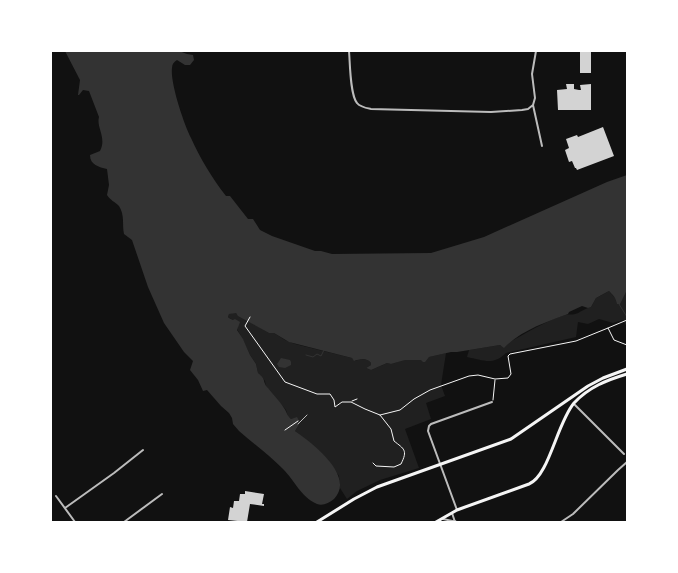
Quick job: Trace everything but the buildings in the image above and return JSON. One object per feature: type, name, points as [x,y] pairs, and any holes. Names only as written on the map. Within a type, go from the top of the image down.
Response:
[{"type":"highway","points":[[317,522],[376,487],[511,439],[597,381],[627,369]]},
{"type":"highway","points":[[436,522],[457,510],[532,483],[538,478],[546,464],[562,423],[574,403],[598,384],[627,374]]},
{"type":"street","points":[[349,51],[352,91],[357,104],[363,107],[371,109],[491,112],[522,110],[528,109],[533,105]]},
{"type":"street","points":[[536,51],[532,74],[535,98],[533,105],[542,146]]},
{"type":"street","points":[[457,510],[428,431],[429,426],[492,402]]},
{"type":"street","points":[[574,403],[624,454]]},
{"type":"street","points":[[65,508],[143,450]]},
{"type":"street","points":[[561,522],[574,513],[627,462]]},
{"type":"street","points":[[124,522],[162,494]]},
{"type":"street","points":[[56,496],[75,522]]},
{"type":"street","points":[[452,513],[456,522]]},
{"type":"street","points":[[442,519],[456,522]]},
{"type":"lane","points":[[298,424],[307,415]]},
{"type":"path","points":[[250,317],[245,326],[285,382],[317,394],[330,394],[334,400],[335,407],[342,402],[351,402],[357,399]]},
{"type":"path","points":[[351,402],[365,410],[380,415],[400,410],[414,399],[430,390],[469,376],[478,375],[496,379],[508,378],[510,376],[508,356],[510,354],[576,341],[627,320]]},
{"type":"path","points":[[608,328],[614,340],[627,345]]},
{"type":"path","points":[[492,402],[496,379]]},
{"type":"path","points":[[373,463],[376,466],[396,467],[401,464],[404,453],[402,446],[394,441],[391,429],[380,415]]},
{"type":"path","points":[[285,430],[300,420]]},
{"type":"shaded area","points":[[65,51],[179,51],[193,55],[194,60],[190,65],[185,65],[177,60],[173,63],[172,75],[175,93],[188,132],[207,168],[226,196],[230,196],[248,219],[253,219],[260,230],[272,236],[315,251],[332,254],[431,253],[484,237],[607,182],[627,175],[627,290],[620,304],[617,304],[615,298],[609,291],[596,298],[591,307],[588,308],[582,306],[569,312],[568,314],[525,332],[504,348],[500,345],[451,352],[429,357],[425,362],[421,360],[405,360],[391,364],[387,363],[371,370],[366,368],[371,365],[371,363],[365,359],[354,361],[352,358],[289,342],[274,333],[269,333],[238,316],[236,313],[229,314],[229,318],[240,322],[237,330],[256,364],[258,373],[263,377],[266,386],[282,405],[291,419],[297,417],[300,423],[295,431],[321,452],[336,471],[340,480],[339,490],[334,499],[330,502],[319,505],[311,501],[302,493],[278,464],[239,431],[233,424],[229,413],[207,390],[203,391],[198,380],[190,370],[193,361],[184,352],[164,323],[148,287],[132,240],[124,234],[121,209],[107,195],[109,185],[107,169],[96,165],[90,158],[90,155],[100,151],[102,146],[102,137],[98,121],[99,117],[89,91],[83,90],[78,95],[80,80]]},
{"type":"shaded area","points":[[627,290],[627,327],[623,320],[613,323],[599,319],[588,324],[578,322],[576,337],[506,353],[497,360],[492,361],[467,357],[469,350],[501,346],[548,321],[565,315],[577,313],[591,307],[596,298],[609,291],[616,299],[622,299]]},
{"type":"shaded area","points":[[234,312],[269,333],[274,333],[295,344],[352,358],[355,361],[366,359],[371,363],[371,365],[366,368],[371,370],[387,363],[391,364],[407,359],[421,360],[446,353],[441,385],[445,396],[426,403],[431,419],[405,429],[419,468],[380,480],[357,491],[347,499],[340,488],[339,476],[327,459],[295,431],[300,423],[296,418],[291,419],[288,417],[286,410],[266,387],[265,381],[258,373],[256,364],[237,329],[238,327],[233,320],[228,317],[229,314]]},
{"type":"shaded area","points":[[281,358],[290,360],[291,365],[285,368],[279,367],[277,364]]},
{"type":"waterway","points":[[619,304],[627,317]]},
{"type":"waterway","points":[[306,355],[313,357],[317,354],[321,356],[324,350]]}]
